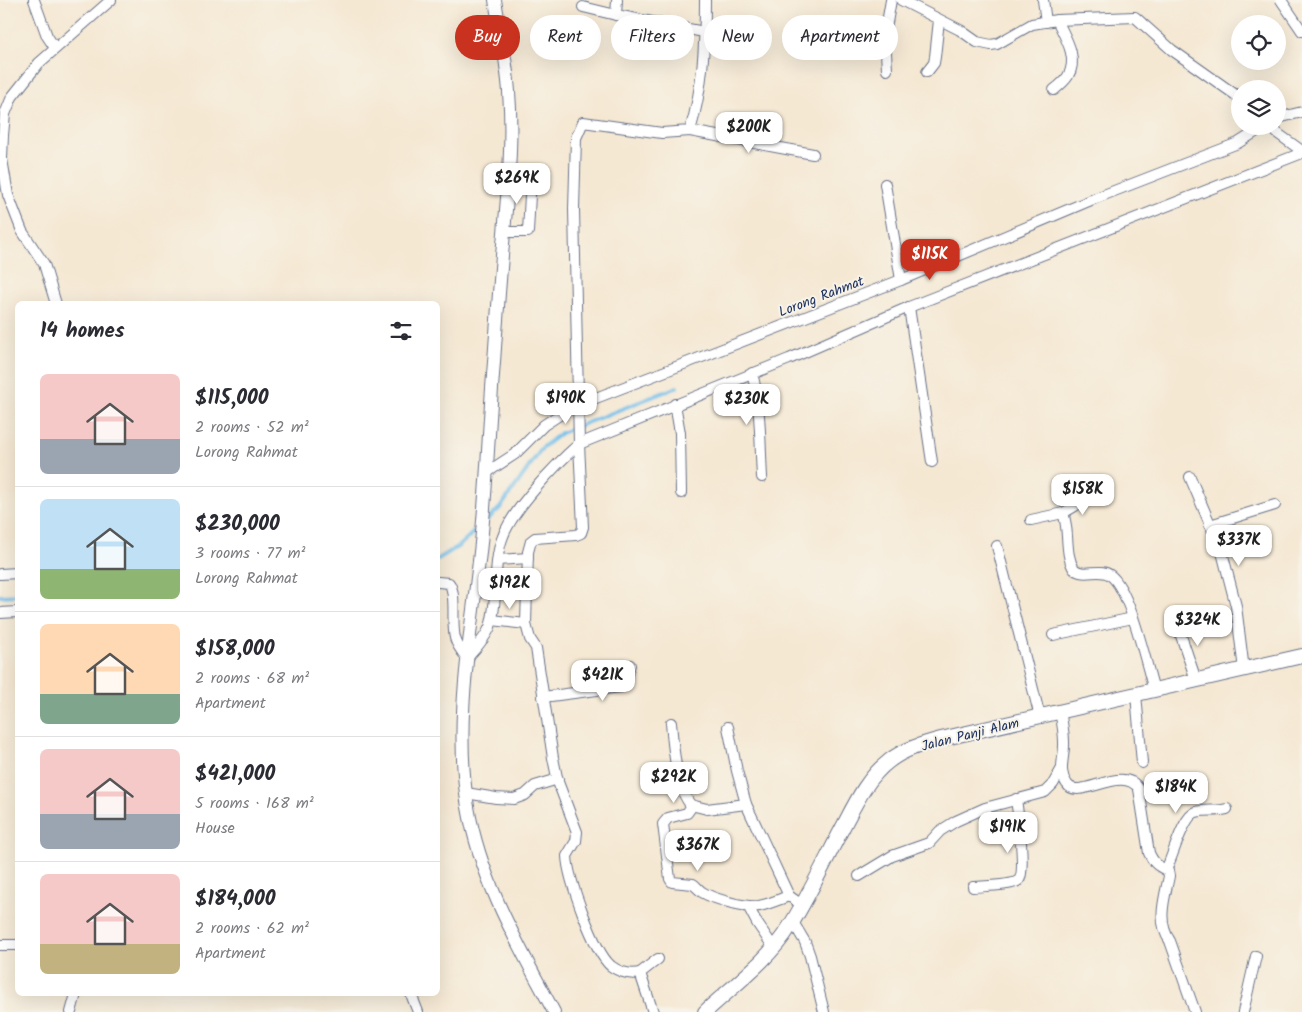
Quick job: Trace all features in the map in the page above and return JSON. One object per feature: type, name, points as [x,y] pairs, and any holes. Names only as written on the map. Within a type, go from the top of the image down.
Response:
[{"type":"main road","name":"Jalan Panji Alam","points":[[705,1012],[774,948],[793,922],[858,798],[870,780],[889,760],[926,743],[1302,656]]},
{"type":"street","points":[[34,0],[47,36],[56,48]]},
{"type":"street","points":[[55,301],[44,264],[22,230],[8,195],[2,159],[2,135],[5,114],[12,97],[29,73],[111,0]]},
{"type":"street","points":[[495,0],[509,91],[509,174],[484,508],[467,658],[462,749],[466,793],[481,861],[495,897],[516,941],[554,1012]]},
{"type":"street","points":[[616,15],[617,0]]},
{"type":"street","points":[[704,0],[704,15]]},
{"type":"street","points":[[886,70],[885,34],[891,0]]},
{"type":"street","points":[[901,0],[960,30],[977,42],[991,45],[997,44],[1028,26],[1046,22],[1135,17],[1172,50],[1231,92]]},
{"type":"street","points":[[1044,0],[1046,22]]},
{"type":"street","points":[[1281,0],[1302,30]]},
{"type":"street","points":[[583,7],[612,15]]},
{"type":"street","points":[[927,72],[934,63],[939,20]]},
{"type":"street","points":[[1054,90],[1069,75],[1072,62],[1071,52],[1057,20]]},
{"type":"street","points":[[694,30],[704,32]]},
{"type":"street","points":[[690,131],[698,106],[704,57]]},
{"type":"street","points":[[1286,116],[1302,112]]},
{"type":"street","points":[[658,959],[640,973],[634,974],[617,970],[601,953],[580,907],[567,856],[576,842],[577,832],[558,779],[536,648],[530,639],[526,624],[528,558],[531,541],[535,538],[576,535],[583,530],[579,442],[574,209],[576,138],[583,122],[662,133],[690,131],[813,154]]},
{"type":"street","name":"Lorong Rahmat","points":[[486,474],[515,454],[544,425],[565,411],[901,280],[1096,198],[1238,143],[1251,135]]},
{"type":"street","points":[[1280,135],[1301,150]]},
{"type":"street","points":[[467,658],[484,638],[492,620],[501,541],[514,515],[560,461],[579,442],[1301,150]]},
{"type":"street","points":[[504,232],[528,232],[531,176],[509,174]]},
{"type":"street","points":[[885,184],[901,280]]},
{"type":"street","points":[[909,307],[932,462]]},
{"type":"street","points":[[752,373],[757,389],[762,477]]},
{"type":"street","points":[[675,404],[680,433],[681,493]]},
{"type":"street","points":[[1190,477],[1222,552],[1236,606],[1244,670]]},
{"type":"street","points":[[1031,520],[1063,513],[1088,495]]},
{"type":"street","points":[[1210,524],[1275,505]]},
{"type":"street","points":[[1063,513],[1070,558],[1074,569],[1081,573],[1106,572],[1117,580],[1133,618],[1154,690]]},
{"type":"street","points":[[997,546],[1040,717]]},
{"type":"street","points":[[498,560],[528,558]]},
{"type":"street","points":[[0,574],[15,573]]},
{"type":"street","points":[[440,582],[449,583],[453,588],[455,638],[459,649],[467,658]]},
{"type":"street","points":[[0,613],[15,612]]},
{"type":"street","points":[[1053,634],[1133,618]]},
{"type":"street","points":[[492,620],[526,624]]},
{"type":"street","points":[[1176,621],[1196,680]]},
{"type":"street","points":[[543,697],[620,687],[623,685],[630,665]]},
{"type":"street","points":[[1136,694],[1142,763]]},
{"type":"street","points":[[859,876],[892,856],[929,843],[940,831],[956,821],[985,808],[1016,798],[1038,795],[1045,792],[1053,784],[1061,770],[1064,745],[1060,711]]},
{"type":"street","points":[[671,723],[676,764],[684,795],[692,806],[707,810],[746,804]]},
{"type":"street","points":[[728,727],[746,804],[789,896],[802,905]]},
{"type":"street","points":[[1061,770],[1066,784],[1073,789],[1114,780],[1128,781],[1139,789],[1150,853],[1157,866],[1166,870],[1169,876],[1164,905],[1164,930],[1170,941],[1195,1012]]},
{"type":"street","points":[[466,793],[514,799],[525,795],[535,786],[558,779]]},
{"type":"street","points":[[973,887],[1016,882],[1019,879],[1021,873],[1021,841],[1016,798]]},
{"type":"street","points":[[692,806],[687,813],[668,818],[663,824],[670,880],[674,883],[694,884],[705,894],[731,903],[748,906],[760,906],[789,896]]},
{"type":"street","points":[[1166,870],[1190,815],[1200,811],[1227,809]]},
{"type":"street","points":[[748,906],[774,948]]},
{"type":"street","points":[[793,922],[805,942],[810,956],[824,1012]]},
{"type":"street","points":[[0,945],[15,945]]},
{"type":"street","points":[[1243,1012],[1256,956]]},
{"type":"street","points":[[640,973],[653,1012]]},
{"type":"street","points":[[71,1012],[75,996]]},
{"type":"street","points":[[412,996],[418,1012]]},
{"type":"waterway","points":[[487,520],[500,508],[543,447],[561,433],[677,387]]},
{"type":"waterway","points":[[440,558],[459,546],[478,528]]},
{"type":"waterway","points":[[0,596],[15,595]]}]
